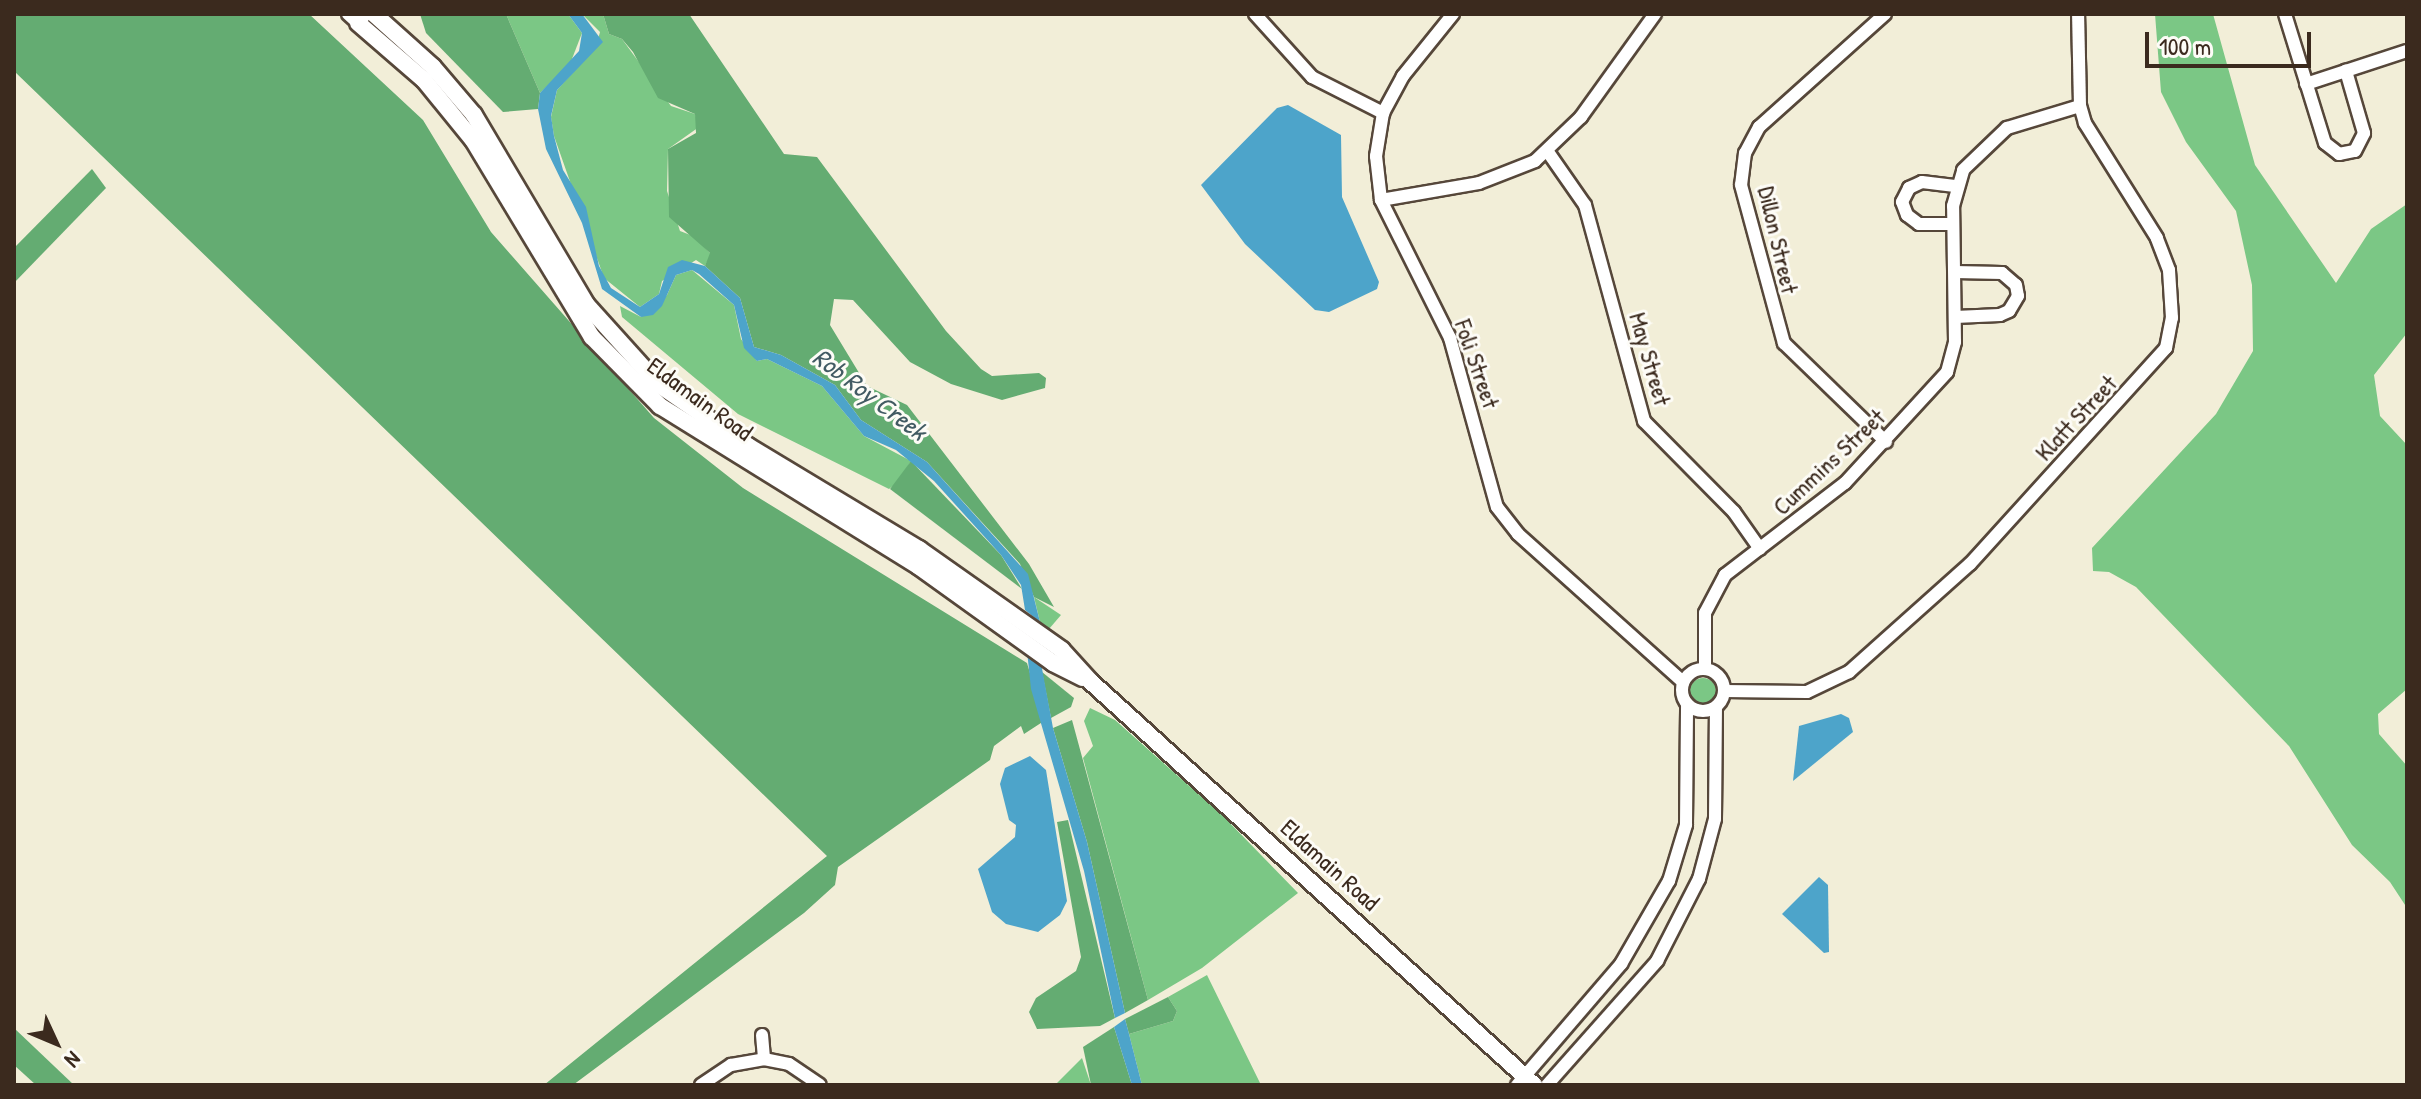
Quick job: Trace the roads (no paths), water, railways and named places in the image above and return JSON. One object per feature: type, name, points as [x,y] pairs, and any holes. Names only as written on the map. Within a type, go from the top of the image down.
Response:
[{"type":"main road","name":"Eldamain Road","points":[[374,14],[433,67],[474,115],[586,304],[632,360],[701,416],[982,591],[1062,650],[1091,682],[1525,1082]]},
{"type":"main road","name":"Eldamain Road","points":[[357,17],[424,80],[473,140],[592,337],[660,406],[918,566],[1053,663],[1091,682]]},
{"type":"street","points":[[1255,14],[1312,77],[1383,113]]},
{"type":"street","name":"Foli Street","points":[[1453,14],[1403,76],[1383,113],[1376,156],[1381,200],[1450,338],[1497,507],[1518,534],[1683,682]]},
{"type":"street","points":[[1381,200],[1503,176],[1548,152],[1581,117],[1655,14]]},
{"type":"street","name":"Dillon Street","points":[[1885,14],[1759,127],[1743,158],[1741,185],[1784,343],[1886,442]]},
{"type":"street","name":"Klatt Street","points":[[1724,691],[1807,692],[1849,672],[1970,564],[2164,351],[2172,318],[2165,255],[2095,144],[2080,106],[2078,14]]},
{"type":"street","points":[[2285,14],[2325,143],[2337,153],[2350,153],[2361,144],[2364,128],[2346,71]]},
{"type":"street","points":[[2306,84],[2407,51]]},
{"type":"street","name":"Cummins Street","points":[[1705,667],[1708,601],[1725,575],[1817,508],[1886,442],[1947,372],[1955,317],[1953,224],[1957,186],[1971,160],[2007,128],[2080,106]]},
{"type":"street","name":"May Street","points":[[1548,152],[1585,205],[1644,421],[1734,512],[1760,549]]},
{"type":"street","points":[[1953,224],[1919,224],[1907,215],[1902,202],[1909,188],[1922,182],[1957,186]]},
{"type":"street","points":[[1955,272],[2002,273],[2016,285],[2018,296],[2009,311],[2000,315],[1955,317]]},
{"type":"street","points":[[1525,1082],[1621,964],[1669,881],[1686,825],[1687,705],[1683,682],[1705,667],[1720,678],[1724,691],[1716,707],[1715,819],[1694,890],[1657,961],[1547,1085]]},
{"type":"street","points":[[1687,705],[1705,711],[1716,707]]},
{"type":"street","points":[[762,1035],[764,1059]]},
{"type":"street","points":[[701,1085],[731,1065],[764,1059],[789,1064],[820,1085]]},
{"type":"water","points":[[568,14],[582,14],[603,42],[557,90],[551,116],[554,136],[563,170],[586,207],[599,266],[611,288],[640,307],[659,294],[668,267],[682,260],[705,266],[740,298],[754,347],[781,355],[835,385],[861,420],[927,462],[1028,574],[1040,622],[1025,610],[1021,585],[1001,555],[934,481],[896,450],[864,436],[822,386],[767,359],[757,361],[744,348],[734,305],[699,274],[692,270],[676,275],[662,306],[653,315],[641,317],[602,289],[582,223],[546,149],[538,109],[540,93],[579,51],[582,33]]},
{"type":"water","points":[[1288,105],[1341,135],[1342,197],[1379,282],[1377,289],[1329,312],[1315,310],[1245,244],[1201,185],[1277,108]]},
{"type":"water","points":[[1027,651],[1041,663],[1053,728],[1087,842],[1125,1013],[1115,1018],[1084,871],[1031,689]]},
{"type":"water","points":[[1841,714],[1849,718],[1853,732],[1793,781],[1799,726]]},
{"type":"water","points":[[1030,756],[1046,770],[1067,901],[1060,915],[1038,932],[1006,924],[992,912],[978,869],[1015,837],[1016,825],[1009,820],[1000,784],[1005,768]]},
{"type":"water","points":[[1819,877],[1828,885],[1829,952],[1824,953],[1782,914]]},
{"type":"water","points":[[1125,1019],[1142,1085],[1132,1085],[1114,1027]]},
{"type":"water label","name":"Rob Roy Creek","points":[[870,394]]}]
